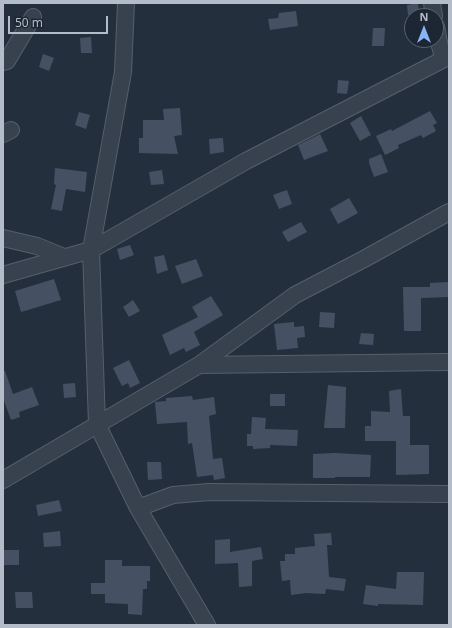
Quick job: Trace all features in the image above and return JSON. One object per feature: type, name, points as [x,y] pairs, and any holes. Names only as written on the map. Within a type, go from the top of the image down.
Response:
[{"type":"street","points":[[126,3],[123,72],[91,250],[97,424],[138,508],[207,625]]},
{"type":"street","points":[[3,62],[7,61],[33,17]]},
{"type":"street","points":[[3,275],[91,250],[246,161],[446,57],[442,48]]},
{"type":"street","points":[[3,480],[199,365],[295,295],[449,212]]},
{"type":"street","points":[[3,238],[37,246],[64,258]]},
{"type":"street","points":[[199,365],[449,362]]},
{"type":"street","points":[[138,508],[173,496],[209,492],[449,494]]},
{"type":"building","points":[[418,3],[418,8],[407,8],[407,5]]},
{"type":"building","points":[[296,11],[298,26],[270,30],[268,19],[278,18],[279,13]]},
{"type":"building","points":[[373,28],[385,28],[384,46],[372,46]]},
{"type":"building","points":[[91,37],[92,53],[81,53],[80,38]]},
{"type":"building","points":[[43,54],[54,58],[49,71],[39,67]]},
{"type":"building","points":[[338,80],[349,81],[347,94],[337,93]]},
{"type":"building","points":[[180,108],[182,135],[174,136],[178,154],[139,153],[139,138],[143,138],[143,120],[164,120],[163,109]]},
{"type":"building","points":[[430,111],[437,123],[433,125],[436,131],[423,138],[421,135],[398,145],[399,148],[385,155],[376,136],[391,129],[392,131]]},
{"type":"building","points":[[79,112],[90,115],[86,129],[75,125]]},
{"type":"building","points":[[361,116],[371,135],[360,141],[350,123]]},
{"type":"building","points":[[320,134],[328,151],[304,160],[298,145]]},
{"type":"building","points":[[223,138],[224,152],[210,154],[209,139]]},
{"type":"building","points":[[381,154],[388,172],[374,177],[369,159]]},
{"type":"building","points":[[55,168],[87,172],[85,192],[66,189],[62,211],[51,209],[56,185],[54,184]]},
{"type":"building","points":[[162,170],[164,184],[151,185],[149,172]]},
{"type":"building","points":[[287,190],[292,204],[279,209],[273,195]]},
{"type":"building","points":[[349,198],[358,213],[338,224],[330,209]]},
{"type":"building","points":[[301,222],[307,232],[288,242],[282,232]]},
{"type":"building","points":[[130,245],[134,255],[120,260],[117,249]]},
{"type":"building","points":[[164,255],[168,270],[157,274],[154,257]]},
{"type":"building","points":[[196,259],[203,276],[182,284],[175,266]]},
{"type":"building","points":[[54,279],[61,300],[21,312],[15,291]]},
{"type":"building","points":[[449,282],[449,297],[421,298],[421,331],[404,331],[403,287],[430,287],[430,283]]},
{"type":"building","points":[[211,296],[223,315],[194,332],[200,345],[186,352],[184,348],[170,355],[162,335],[198,317],[192,307]]},
{"type":"building","points":[[133,300],[140,311],[129,317],[123,307]]},
{"type":"building","points":[[320,312],[335,313],[334,328],[319,327]]},
{"type":"building","points":[[294,322],[294,327],[304,326],[305,337],[297,338],[298,348],[277,350],[274,324]]},
{"type":"building","points":[[361,333],[374,334],[373,345],[359,344]]},
{"type":"building","points":[[129,360],[140,383],[130,388],[128,383],[122,386],[113,368]]},
{"type":"building","points":[[3,371],[5,371],[13,394],[32,387],[39,405],[19,412],[20,417],[11,420],[3,398]]},
{"type":"building","points":[[75,383],[76,397],[64,398],[63,384]]},
{"type":"building","points":[[328,385],[346,387],[345,428],[324,428]]},
{"type":"building","points":[[401,389],[403,416],[410,416],[410,445],[429,445],[429,474],[396,475],[396,441],[365,441],[365,426],[371,426],[371,411],[390,412],[389,391]]},
{"type":"building","points":[[270,394],[285,394],[285,406],[270,406]]},
{"type":"building","points":[[192,396],[193,400],[214,397],[216,414],[209,416],[213,459],[222,458],[225,478],[214,480],[213,475],[197,477],[192,443],[188,444],[187,422],[157,424],[155,402],[166,401],[166,398]]},
{"type":"building","points":[[252,417],[266,418],[265,429],[298,430],[297,446],[270,445],[270,448],[253,449],[253,446],[247,446],[247,434],[251,434]]},
{"type":"building","points":[[335,453],[371,455],[370,477],[313,478],[313,454]]},
{"type":"building","points":[[147,462],[161,462],[162,479],[148,480]]},
{"type":"building","points":[[59,500],[62,511],[38,516],[36,505]]},
{"type":"building","points":[[60,531],[61,546],[44,547],[43,533]]},
{"type":"building","points":[[331,533],[332,545],[327,545],[329,577],[346,579],[344,591],[326,589],[325,594],[306,593],[291,595],[290,580],[282,581],[280,561],[285,561],[285,554],[295,554],[295,548],[315,546],[314,534]]},
{"type":"building","points":[[230,539],[230,552],[261,547],[263,559],[252,561],[252,586],[239,587],[238,563],[215,564],[215,540]]},
{"type":"building","points":[[3,550],[19,550],[19,565],[3,565]]},
{"type":"building","points":[[105,560],[122,560],[122,566],[150,566],[150,581],[147,581],[147,589],[143,589],[142,615],[128,614],[128,604],[105,603],[105,594],[91,594],[91,583],[105,583]]},
{"type":"building","points":[[397,572],[424,572],[423,605],[378,604],[378,606],[363,604],[366,585],[396,589]]},
{"type":"building","points":[[15,592],[32,592],[33,608],[16,608]]}]
